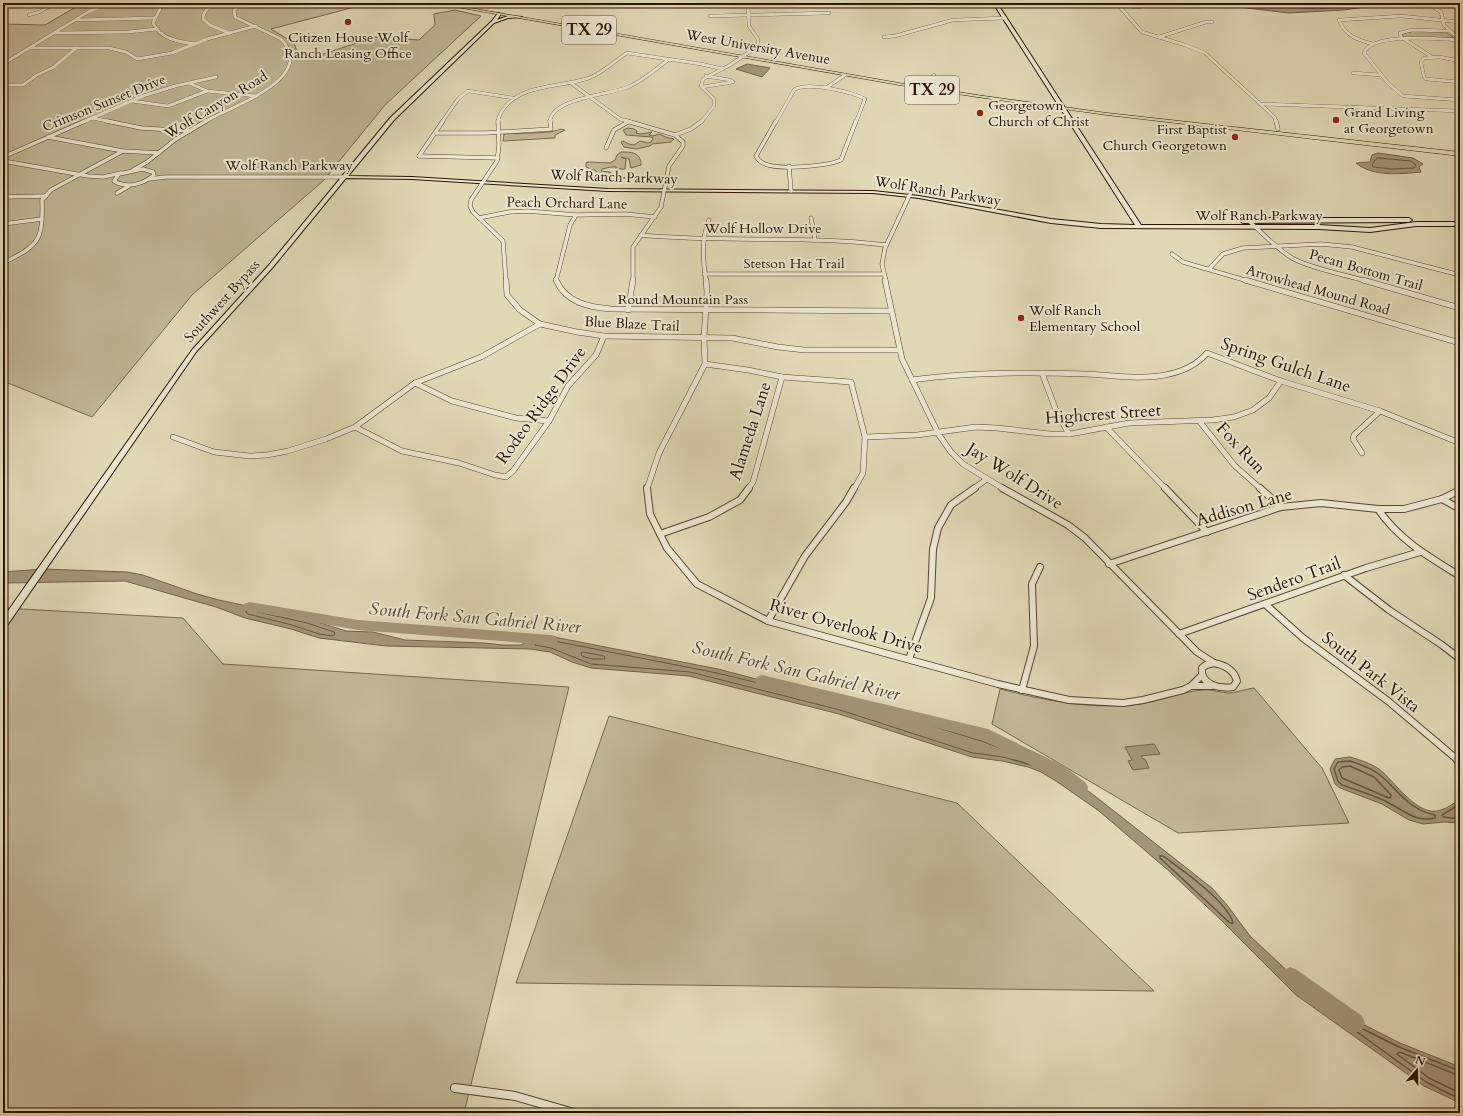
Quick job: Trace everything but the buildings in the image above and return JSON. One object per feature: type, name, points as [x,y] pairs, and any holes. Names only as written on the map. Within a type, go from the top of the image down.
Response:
[{"type":"main road","name":"West University Avenue","points":[[436,3],[922,88],[1076,109],[1460,154]]},
{"type":"main road","name":"West University Avenue","points":[[1076,109],[1082,108],[1460,150]]},
{"type":"main road","points":[[1243,129],[1278,129]]},
{"type":"main road","points":[[1310,137],[1320,136],[1343,138]]},
{"type":"street","points":[[31,3],[137,7],[172,3]]},
{"type":"street","points":[[29,15],[39,12],[55,3]]},
{"type":"street","points":[[214,3],[204,12],[202,16],[203,20],[207,24],[229,33]]},
{"type":"street","name":"Wolf Canyon Road","points":[[133,170],[149,162],[159,153],[208,120],[257,96],[273,85],[287,69],[291,60],[290,52],[284,42],[274,34],[239,19],[234,15],[234,9],[241,3]]},
{"type":"street","points":[[675,135],[697,126],[714,106],[714,99],[702,88],[702,81],[706,76],[723,69],[743,57],[754,50],[759,43],[757,36],[748,26],[748,3]]},
{"type":"street","points":[[995,3],[1138,224]]},
{"type":"street","points":[[1082,3],[1140,6]]},
{"type":"street","points":[[1427,3],[1442,12],[1444,25],[1459,40]]},
{"type":"street","points":[[3,64],[88,12],[105,5]]},
{"type":"street","points":[[160,5],[160,9],[155,18],[155,27],[169,38],[195,44]]},
{"type":"street","points":[[1118,5],[1139,30],[1144,33],[1205,53],[1275,118],[1278,129]]},
{"type":"street","points":[[710,16],[830,13]]},
{"type":"street","name":"Southwest Bypass","points":[[3,625],[194,351],[275,260],[392,119],[493,22],[499,14]]},
{"type":"street","points":[[1459,40],[1404,39],[1373,44],[1351,37],[1343,29],[1339,20],[1393,16],[1460,22]]},
{"type":"street","points":[[493,22],[508,18],[520,17]]},
{"type":"street","points":[[76,20],[155,18]]},
{"type":"street","points":[[884,37],[895,36],[953,20],[1005,18]]},
{"type":"street","points":[[1159,37],[1206,22],[1212,22]]},
{"type":"street","points":[[30,48],[120,50],[137,59],[172,53],[229,33],[256,26]]},
{"type":"street","points":[[55,33],[128,32],[157,29]]},
{"type":"street","points":[[1449,31],[1402,31],[1399,35],[1432,57],[1460,62]]},
{"type":"street","points":[[1373,44],[1365,50],[1364,53],[1381,75],[1403,96],[1460,100]]},
{"type":"street","points":[[3,85],[22,85],[37,75],[54,67],[76,48]]},
{"type":"street","points":[[512,98],[468,91],[458,99],[419,156],[498,158],[498,118],[512,98],[530,91],[571,83],[593,76],[627,53],[723,69]]},
{"type":"street","points":[[1432,57],[1421,60],[1424,77],[1426,79],[1460,82]]},
{"type":"street","points":[[435,132],[498,132],[551,129],[550,118],[553,112],[557,109],[573,102],[611,94],[631,87],[669,59]]},
{"type":"street","points":[[1353,73],[1381,75]]},
{"type":"street","points":[[826,88],[845,75]]},
{"type":"street","points":[[922,88],[934,75]]},
{"type":"street","points":[[702,88],[733,82],[730,80],[706,76]]},
{"type":"street","name":"Crimson Sunset Drive","points":[[3,157],[132,101],[160,91],[216,77]]},
{"type":"street","points":[[189,83],[207,91],[257,96]]},
{"type":"street","points":[[571,83],[615,116],[628,122],[675,135],[681,140],[683,146],[669,166],[661,207],[634,244],[632,251],[633,282],[628,310]]},
{"type":"street","points":[[807,86],[826,88],[856,94],[864,97],[865,99],[841,160],[824,166],[764,164],[758,160],[756,156],[794,90],[807,86]]},
{"type":"street","points":[[132,101],[168,106],[207,91]]},
{"type":"street","points":[[1260,104],[1460,111]]},
{"type":"street","points":[[92,118],[141,128],[190,131]]},
{"type":"street","points":[[606,148],[614,130],[628,122]]},
{"type":"street","points":[[48,137],[123,151],[159,153]]},
{"type":"street","points":[[3,263],[20,255],[32,246],[42,231],[42,200],[51,190],[123,151]]},
{"type":"street","name":"Blue Blaze Trail","points":[[498,158],[471,203],[473,212],[504,242],[507,295],[520,310],[540,324],[576,332],[604,336],[732,338],[778,347],[804,350],[899,350]]},
{"type":"street","points":[[3,161],[80,175],[103,177],[114,180],[119,184],[132,184]]},
{"type":"street","points":[[103,177],[133,170],[147,170],[149,162]]},
{"type":"street","points":[[789,166],[791,189]]},
{"type":"street","name":"Wolf Ranch Parkway","points":[[147,170],[154,174],[166,177]]},
{"type":"street","points":[[114,180],[121,173]]},
{"type":"street","points":[[149,179],[154,174]]},
{"type":"street","name":"Wolf Ranch Parkway","points":[[132,184],[149,179],[166,177],[344,177],[484,181],[596,189],[791,189],[911,194],[1051,221],[1097,226],[1271,220],[1460,221]]},
{"type":"street","points":[[119,184],[118,191],[132,184]]},
{"type":"street","name":"Jay Wolf Drive","points":[[911,194],[886,245],[882,261],[899,350],[937,432],[951,452],[963,464],[1068,525],[1085,538],[1197,652],[1214,663]]},
{"type":"street","points":[[3,197],[46,196]]},
{"type":"street","name":"Peach Orchard Lane","points":[[479,218],[518,211],[576,215],[625,214],[655,217]]},
{"type":"street","name":"Round Mountain Pass","points":[[576,215],[570,224],[556,274],[556,280],[558,287],[566,295],[582,303],[601,308],[628,310],[891,311]]},
{"type":"street","points":[[811,218],[815,239]]},
{"type":"street","points":[[3,224],[42,219]]},
{"type":"street","points":[[709,220],[706,227],[703,258],[707,292],[704,338],[706,364],[782,377],[851,382],[865,437],[863,473],[846,502],[805,556],[768,621]]},
{"type":"street","name":"Pecan Bottom Trail","points":[[1249,221],[1276,246],[1292,258],[1315,268],[1460,308]]},
{"type":"street","name":"Wolf Ranch Parkway","points":[[1138,224],[1319,227],[1370,230],[1416,224],[1460,224]]},
{"type":"street","name":"Wolf Hollow Drive","points":[[641,235],[672,239],[705,240],[846,240],[886,245]]},
{"type":"street","points":[[1209,269],[1223,254],[1232,250],[1243,248],[1321,244],[1352,247],[1460,275]]},
{"type":"street","name":"Arrowhead Mound Road","points":[[1172,254],[1183,262],[1460,343]]},
{"type":"street","name":"Stetson Hat Trail","points":[[704,274],[884,274]]},
{"type":"street","points":[[173,437],[214,452],[231,455],[256,456],[288,451],[326,439],[355,427],[415,383],[481,357],[540,324]]},
{"type":"street","name":"Rodeo Ridge Drive","points":[[355,427],[402,450],[459,464],[494,475],[506,476],[513,471],[549,421],[568,386],[596,355],[604,336]]},
{"type":"street","name":"Spring Gulch Lane","points":[[912,380],[949,375],[1042,373],[1158,376],[1186,369],[1204,358],[1208,353],[1281,381],[1380,411],[1460,443]]},
{"type":"street","name":"River Overlook Drive","points":[[706,364],[659,453],[647,487],[650,514],[667,548],[697,584],[768,621],[1022,690],[1069,700],[1123,703],[1143,700],[1183,690],[1191,686]]},
{"type":"street","points":[[1042,373],[1057,412],[1069,434]]},
{"type":"street","name":"Alameda Lane","points":[[660,534],[709,517],[740,500],[753,482],[782,377]]},
{"type":"street","name":"Highcrest Street","points":[[865,437],[901,437],[974,427],[1069,434],[1142,422],[1200,422],[1231,417],[1260,406],[1275,392],[1281,381]]},
{"type":"street","points":[[415,383],[452,401],[516,418],[549,421]]},
{"type":"street","points":[[1362,453],[1353,439],[1354,435],[1380,411]]},
{"type":"street","name":"Fox Run","points":[[1200,422],[1235,466],[1281,507]]},
{"type":"street","points":[[1106,427],[1207,532]]},
{"type":"street","points":[[909,659],[931,598],[933,549],[938,528],[951,505],[987,479]]},
{"type":"street","name":"Addison Lane","points":[[1109,564],[1281,507],[1321,503],[1378,510],[1404,509],[1442,499],[1460,490]]},
{"type":"street","points":[[1442,499],[1460,509]]},
{"type":"street","points":[[1378,510],[1396,534],[1420,552],[1460,576]]},
{"type":"street","name":"Sendero Trail","points":[[1179,634],[1344,575],[1420,552]]},
{"type":"street","points":[[1022,690],[1034,646],[1032,584],[1040,567]]},
{"type":"street","points":[[1344,575],[1389,610],[1460,658]]},
{"type":"street","name":"South Park Vista","points":[[1265,604],[1303,638],[1388,701],[1460,762]]},
{"type":"street","name":"Jay Wolf Drive","points":[[1197,652],[1203,666]]},
{"type":"street","points":[[1191,686],[1201,676],[1203,666],[1214,663],[1230,669],[1234,673],[1237,681],[1233,688],[1224,690],[1208,684],[1201,676]]},
{"type":"street","points":[[1191,686],[1212,686]]},
{"type":"street","points":[[455,1088],[492,1091],[543,1102],[574,1113]]},
{"type":"shaded area","points":[[83,3],[370,3],[271,29],[294,43],[299,58],[308,59],[375,37],[419,40],[435,25],[434,14],[455,10],[481,16],[385,105],[323,181],[192,295],[92,417],[3,381],[3,24],[45,25]]},
{"type":"shaded area","points":[[1414,31],[1446,32],[1454,38],[1404,38],[1401,34]]},
{"type":"shaded area","points":[[628,128],[634,129],[637,131],[636,133],[641,134],[652,132],[649,135],[653,136],[659,134],[674,139],[671,142],[652,144],[650,146],[636,149],[624,147],[621,142],[623,141],[634,145],[640,141],[648,143],[651,142],[653,138],[626,135],[623,130]]},
{"type":"shaded area","points":[[560,129],[565,130],[555,135],[555,138],[503,141],[504,134],[542,133]]},
{"type":"shaded area","points":[[621,152],[637,155],[641,161],[641,165],[631,168],[629,159],[621,157],[626,159],[625,169],[616,169],[616,167],[611,167],[602,169],[601,171],[610,172],[614,175],[612,177],[618,176],[625,178],[607,180],[601,177],[602,176],[595,170],[588,170],[589,168],[586,167],[586,163],[588,162],[610,163],[615,160],[617,155]]},
{"type":"shaded area","points":[[3,608],[183,618],[223,664],[569,687],[464,1113],[3,1113]]},
{"type":"shaded area","points":[[1254,688],[1322,768],[1349,823],[1178,833],[992,724],[1000,689],[1065,703],[1115,706],[1141,704],[1194,691],[1206,690],[1230,693]]},
{"type":"shaded area","points":[[609,716],[957,803],[1154,991],[516,983]]},
{"type":"water","points":[[1204,3],[1232,3],[1318,9],[1367,3],[1392,3],[1344,10],[1289,13]]},
{"type":"water","points":[[747,64],[770,68],[762,77],[736,69]]},
{"type":"water","points":[[1378,153],[1413,158],[1423,164],[1419,167],[1421,172],[1396,174],[1378,173],[1370,171],[1356,163],[1370,162],[1372,155]]},
{"type":"water","points":[[43,569],[127,572],[143,575],[219,600],[308,619],[346,631],[373,632],[405,640],[521,645],[536,637],[549,636],[718,669],[813,694],[927,720],[985,738],[1032,756],[1091,793],[1212,888],[1227,905],[1250,936],[1311,993],[1339,1012],[1400,1043],[1460,1067],[1460,1103],[1424,1086],[1296,995],[1222,921],[1169,871],[1099,811],[1056,781],[1041,772],[1028,767],[1002,761],[972,757],[839,714],[689,676],[591,668],[572,662],[550,652],[530,649],[386,646],[319,638],[291,629],[245,618],[216,607],[125,581],[3,583],[3,572]]},
{"type":"water","points":[[1154,744],[1160,754],[1141,756],[1145,759],[1149,768],[1133,770],[1128,761],[1132,760],[1125,747]]},
{"type":"water","points":[[1350,757],[1369,763],[1379,769],[1407,797],[1424,809],[1432,811],[1441,810],[1449,807],[1460,799],[1460,823],[1444,822],[1423,824],[1409,820],[1382,804],[1340,788],[1335,784],[1330,769],[1335,759]]},
{"type":"waterway","name":"South Fork San Gabriel River","points":[[249,607],[358,625],[551,640]]},
{"type":"waterway","name":"South Fork San Gabriel River","points":[[762,681],[983,733],[1058,771],[1080,788]]},
{"type":"waterway","name":"South Fork San Gabriel River","points":[[1290,976],[1355,1023]]},
{"type":"place","name":"Citizen House Wolf Ranch Leasing Office","points":[[348,22]]},
{"type":"place","name":"Georgetown Church of Christ","points":[[980,113]]},
{"type":"place","name":"Grand Living at Georgetown","points":[[1336,120]]},
{"type":"place","name":"First Baptist Church Georgetown","points":[[1235,137]]},
{"type":"place","name":"Wolf Ranch Elementary School","points":[[1021,318]]}]
